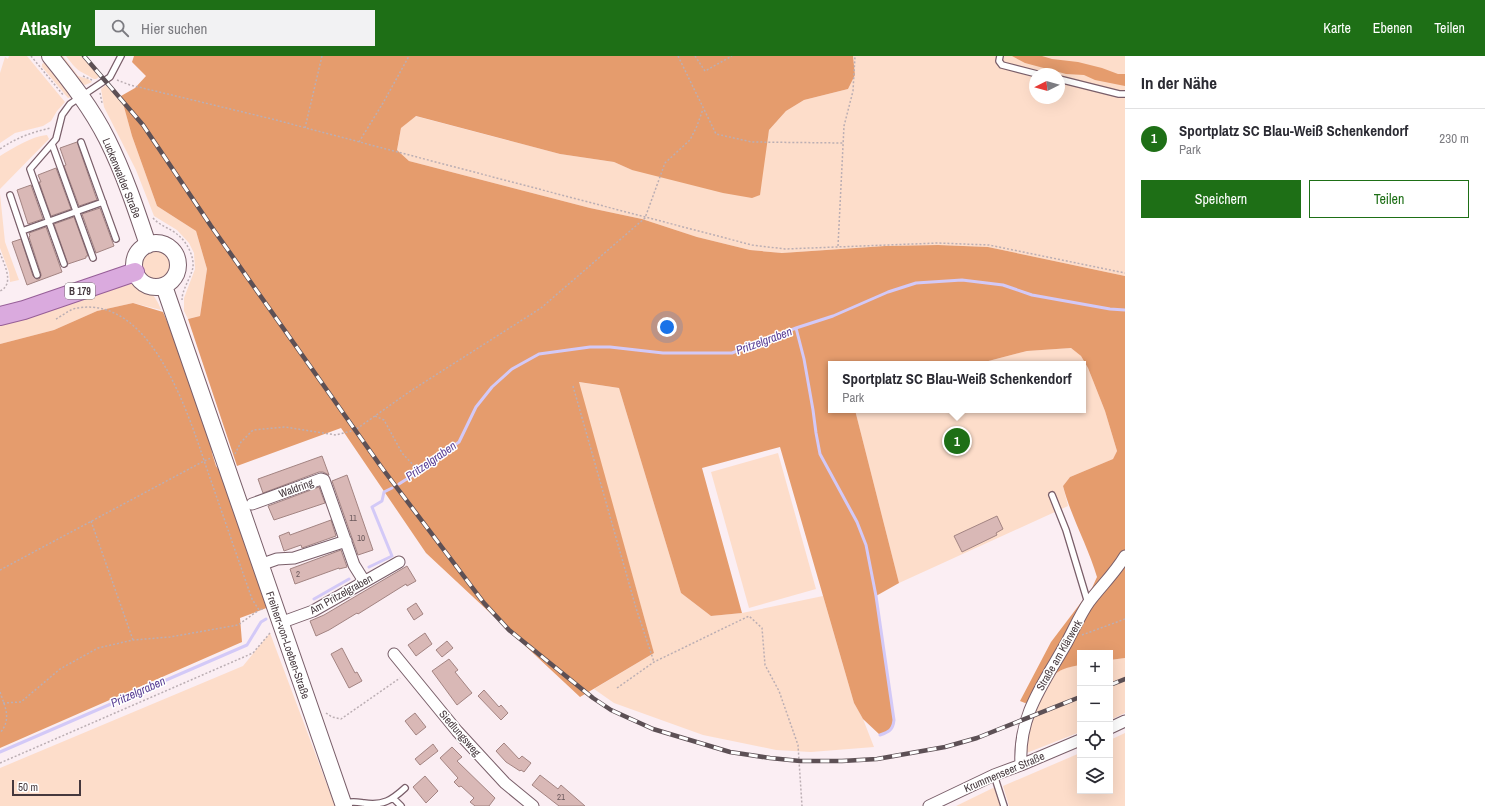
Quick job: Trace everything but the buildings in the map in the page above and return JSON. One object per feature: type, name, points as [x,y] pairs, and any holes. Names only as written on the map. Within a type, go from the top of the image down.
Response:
[{"type":"main road","name":"Luckenwalder Straße","points":[[50,56],[76,100],[106,138],[118,162],[148,245]]},
{"type":"main road","points":[[161,243],[168,246],[177,257],[178,264],[175,277],[164,286],[150,286],[144,283],[135,272],[134,266],[138,253],[148,245],[161,243]]},
{"type":"main road","name":"B 179","points":[[0,316],[24,310],[135,272]]},
{"type":"main road","name":"Freiherr-von-Loeben-Straße","points":[[164,286],[228,456],[232,483],[260,565],[271,614],[343,805]]},
{"type":"street","name":"Waldring","points":[[252,504],[321,479],[324,480],[354,565],[364,581]]},
{"type":"street","points":[[260,565],[277,559],[294,558],[346,541]]},
{"type":"street","name":"Straße am Klärwerk","points":[[1021,765],[1020,749],[1022,733],[1040,687],[1069,639],[1088,603],[1125,556]]},
{"type":"street","name":"Am Pritzelgraben","points":[[271,614],[313,611],[399,562]]},
{"type":"street","name":"Siedlungsweg","points":[[394,654],[457,731],[505,783],[533,806]]},
{"type":"street","points":[[1113,727],[1125,721]]},
{"type":"street","name":"Krummenseer Straße","points":[[929,806],[994,775],[1077,741]]},
{"type":"lane","points":[[64,264],[30,168],[56,139],[62,115],[76,100],[110,77],[121,56]]},
{"type":"lane","points":[[1000,56],[999,61],[1002,65],[1029,72]]},
{"type":"lane","points":[[1065,81],[1119,94],[1125,94]]},
{"type":"lane","points":[[82,142],[116,239]]},
{"type":"lane","points":[[52,144],[93,258]]},
{"type":"lane","points":[[10,195],[37,275]]},
{"type":"lane","points":[[22,231],[103,202]]},
{"type":"lane","points":[[1052,495],[1066,530],[1088,603]]},
{"type":"lane","points":[[994,775],[1004,806]]},
{"type":"lane","points":[[343,805],[353,801],[378,804],[389,801],[405,788]]},
{"type":"lane","points":[[394,798],[401,806]]},
{"type":"path","points":[[31,56],[76,100]]},
{"type":"path","points":[[305,128],[322,56]]},
{"type":"path","points":[[359,142],[409,56]]},
{"type":"path","points":[[678,56],[716,134],[752,142],[843,143]]},
{"type":"path","points":[[694,56],[705,71],[732,56]]},
{"type":"path","points":[[838,246],[844,126],[853,91],[855,56]]},
{"type":"path","points":[[110,77],[130,85],[305,128],[752,246],[785,249],[938,243],[989,245],[1125,273]]},
{"type":"path","points":[[96,86],[100,91],[101,107]]},
{"type":"path","points":[[0,570],[204,460],[228,456],[253,430],[285,427],[336,435],[356,430],[409,392],[541,308],[646,218],[666,163],[690,140],[704,108]]},
{"type":"path","points":[[0,149],[27,134],[59,126]]},
{"type":"path","points":[[151,213],[154,219],[164,227],[179,235],[187,245],[192,255],[193,266],[182,297],[183,304]]},
{"type":"path","points":[[0,253],[7,273],[8,282],[4,289],[0,291]]},
{"type":"path","points":[[56,319],[76,308],[98,307],[115,314],[134,325],[153,347],[179,393],[199,444],[252,599],[271,614]]},
{"type":"path","points":[[573,386],[636,608],[654,662]]},
{"type":"path","points":[[375,416],[384,420],[402,453],[417,468]]},
{"type":"path","points":[[91,521],[133,640]]},
{"type":"path","points":[[3,703],[21,702],[60,669],[98,648],[133,640],[170,637],[238,625],[271,614]]},
{"type":"path","points":[[0,764],[253,653],[271,614]]},
{"type":"path","points":[[617,688],[654,662],[749,616],[762,628],[766,665],[779,691],[798,745],[802,806]]},
{"type":"path","points":[[1069,639],[1125,619]]},
{"type":"path","points":[[322,711],[332,717],[340,719],[408,672]]},
{"type":"path","points":[[0,692],[8,718],[5,728],[0,733]]},
{"type":"shaded area","points":[[9,56],[27,56],[65,102],[51,121],[43,126],[15,133],[0,143],[0,73],[5,57],[8,59]]},
{"type":"shaded area","points":[[59,56],[63,56],[78,76],[92,82],[85,85],[79,82]]},
{"type":"shaded area","points":[[66,56],[81,56],[100,76],[95,79],[83,73],[75,67]]},
{"type":"shaded area","points":[[134,56],[853,56],[855,75],[848,89],[804,100],[786,111],[769,130],[760,195],[752,198],[723,193],[632,170],[614,162],[560,154],[416,116],[401,128],[397,150],[409,161],[590,208],[642,219],[697,237],[750,250],[782,253],[885,246],[938,245],[988,247],[1125,276],[1125,658],[1113,660],[1113,650],[1077,650],[1077,666],[1063,669],[1054,675],[1040,700],[1025,703],[1020,701],[1051,642],[1092,588],[1097,577],[1070,509],[1063,486],[1070,477],[1113,459],[1117,451],[1105,411],[1086,365],[1086,361],[1084,361],[1081,356],[1071,348],[1027,351],[989,361],[828,361],[828,413],[856,413],[899,583],[876,596],[894,720],[893,726],[886,733],[880,735],[863,719],[854,703],[780,447],[702,468],[742,613],[711,616],[681,593],[619,388],[579,382],[654,653],[580,697],[426,553],[341,428],[237,466],[188,319],[200,316],[207,269],[196,231],[157,206],[132,136],[121,96],[135,88],[146,76],[132,62]]},
{"type":"shaded area","points":[[853,56],[1125,56],[1125,276],[988,247],[938,245],[885,246],[782,253],[750,250],[697,237],[642,219],[590,208],[409,161],[397,150],[401,128],[415,116],[560,154],[614,162],[632,170],[765,151],[769,130],[786,111],[804,100],[848,89],[855,75]]},
{"type":"shaded area","points":[[1012,56],[1042,56],[1052,59],[1078,62],[1118,74],[1125,74],[1125,86],[1095,80],[1084,75],[1065,74],[1065,68],[1044,68],[1025,63]]},
{"type":"shaded area","points":[[45,62],[71,97],[68,98],[42,67],[42,64]]},
{"type":"shaded area","points":[[107,84],[123,103],[132,136],[157,206],[196,231],[207,269],[200,316],[188,319],[184,311],[184,298],[195,269],[194,253],[189,243],[177,230],[154,216],[136,170],[104,107],[101,89]]},
{"type":"shaded area","points":[[47,135],[49,139],[0,189],[0,156],[29,140]]},
{"type":"shaded area","points":[[0,194],[5,242],[19,280],[10,282],[9,272],[0,248]]},
{"type":"shaded area","points":[[155,249],[161,250],[168,256],[171,265],[170,271],[164,278],[155,281],[149,280],[142,274],[139,265],[140,259],[146,252]]},
{"type":"shaded area","points":[[126,283],[138,285],[148,291],[156,299],[161,310],[133,303],[97,311],[54,330],[0,344],[0,322]]},
{"type":"shaded area","points":[[133,303],[163,312],[186,367],[210,436],[212,453],[216,466],[224,477],[269,607],[240,618],[242,642],[0,748],[0,344],[54,330],[97,311]]},
{"type":"shaded area","points":[[1071,348],[1081,356],[1084,361],[989,361],[1027,351]]},
{"type":"shaded area","points":[[1086,365],[1105,411],[1117,451],[1113,459],[1070,477],[1063,486],[1068,506],[899,583],[856,413],[1086,413]]},
{"type":"shaded area","points":[[578,382],[619,388],[681,593],[711,616],[742,613],[823,596],[854,703],[863,719],[874,747],[811,752],[776,750],[703,735],[614,703],[594,689],[654,653]]},
{"type":"shaded area","points":[[778,453],[816,589],[749,608],[711,472]]},
{"type":"shaded area","points":[[270,633],[335,806],[0,806],[0,768],[243,666]]},
{"type":"shaded area","points":[[1125,658],[1125,713],[1113,719],[1113,686],[1113,660]]},
{"type":"shaded area","points":[[1077,666],[1077,733],[1024,754],[1024,742],[1040,700],[1054,674],[1065,668]]},
{"type":"shaded area","points":[[1125,733],[1125,806],[1009,806],[1003,786],[1077,754],[1077,794],[1113,794],[1113,739]]},
{"type":"shaded area","points":[[995,787],[1001,806],[956,806]]},
{"type":"waterway","name":"Pritzelgraben","points":[[399,484],[427,466],[459,442],[476,407],[492,387],[512,369],[539,354],[590,347],[610,347],[663,353],[732,353],[796,328],[833,316],[888,292],[916,283],[962,280],[1003,285],[1032,295],[1110,309],[1125,310]]},
{"type":"waterway","points":[[796,328],[804,359],[820,454],[857,522],[866,545],[876,596],[894,720],[893,726],[890,730],[880,735]]},
{"type":"waterway","name":"Pritzelgraben","points":[[369,567],[392,556],[372,507],[382,501],[384,492],[392,488]]},
{"type":"waterway","name":"Pritzelgraben","points":[[314,599],[349,579]]},
{"type":"waterway","name":"Pritzelgraben","points":[[0,752],[247,645],[261,622],[266,619]]},
{"type":"railway","points":[[84,56],[143,125],[211,226],[382,468],[484,603],[509,630],[593,698],[611,710],[653,729],[730,752],[800,761],[842,761],[877,759],[945,747],[977,738],[1077,698]]},
{"type":"railway","points":[[1113,684],[1125,679]]},
{"type":"place","name":"Sportplatz SC Blau-Weiß Schenkendorf","points":[[957,441]]}]
